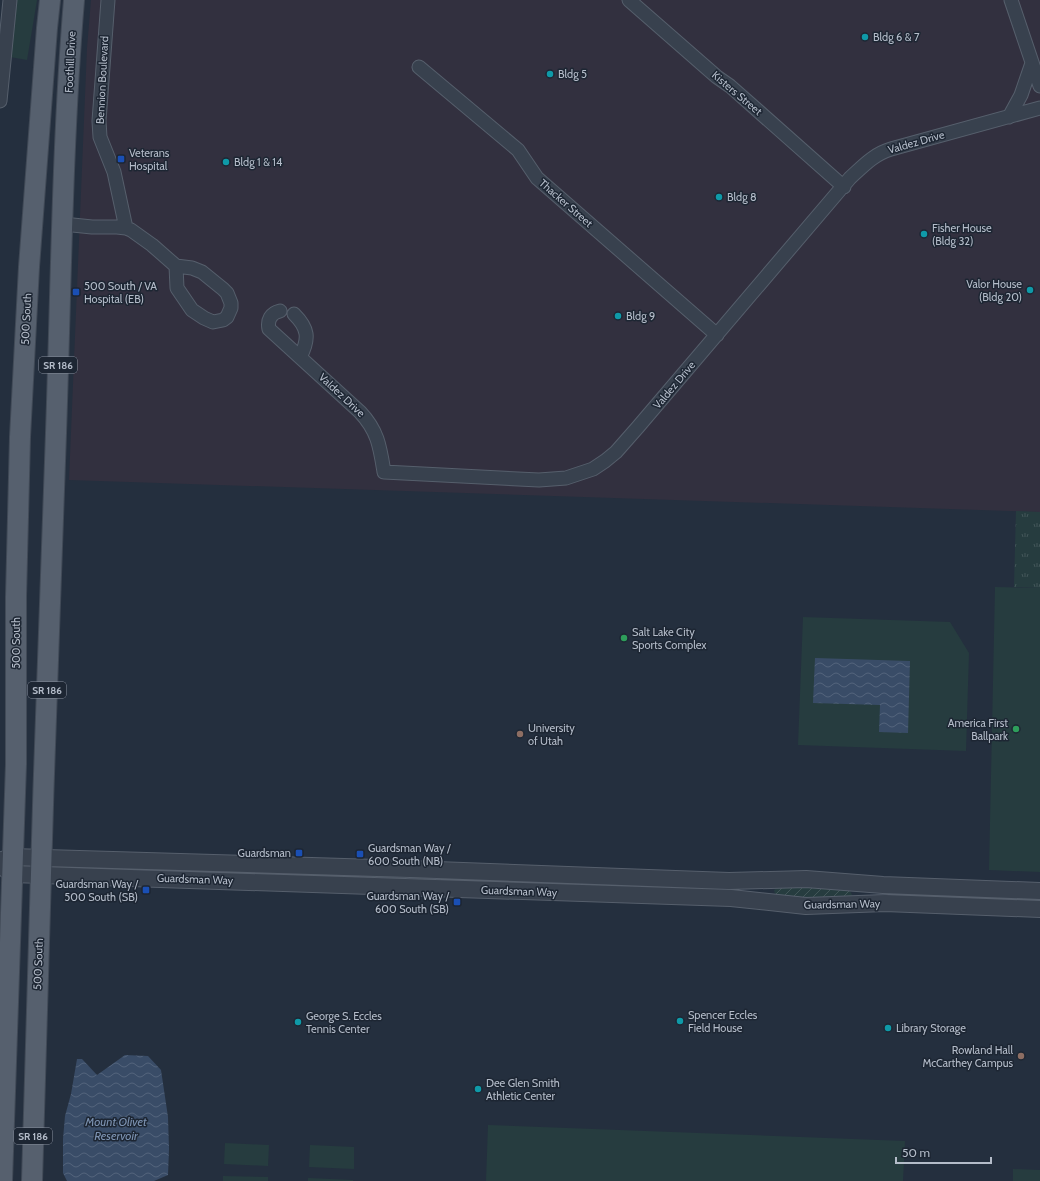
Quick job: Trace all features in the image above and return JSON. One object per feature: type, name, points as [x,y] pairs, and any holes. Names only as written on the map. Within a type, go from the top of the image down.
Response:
[{"type":"main road","name":"500 South","points":[[2,1181],[6,864],[16,723],[16,543],[24,351],[41,105],[50,0]]},
{"type":"main road","name":"Foothill Drive","points":[[66,124],[70,42],[74,0]]},
{"type":"main road","name":"500 South","points":[[32,1181],[66,124]]},
{"type":"main road","points":[[34,208],[63,224]]},
{"type":"street","points":[[0,101],[10,0]]},
{"type":"street","name":"Bennion Boulevard","points":[[108,0],[99,121],[100,136],[114,172],[126,228]]},
{"type":"street","name":"Kisters Street","points":[[629,0],[717,77],[730,86],[844,187]]},
{"type":"street","points":[[1011,0],[1040,86]]},
{"type":"street","points":[[1009,117],[1021,95],[1032,63]]},
{"type":"street","name":"Thacker Street","points":[[419,67],[518,150],[537,178],[717,335]]},
{"type":"street","name":"Valdez Drive","points":[[280,311],[273,314],[270,318],[268,324],[269,329],[369,422],[377,436],[384,472],[524,479],[553,479],[573,476],[593,469],[616,452],[868,161],[882,152],[1040,108]]},
{"type":"street","points":[[63,224],[126,228],[152,245],[176,266],[192,268],[202,272],[227,293],[231,303],[231,308],[227,317],[223,320],[213,322],[192,310],[177,288],[176,266]]},
{"type":"street","points":[[294,314],[304,326],[307,334],[304,348],[300,357]]},
{"type":"street","name":"Guardsman Way","points":[[6,864],[731,898],[806,906],[885,903],[1040,909]]},
{"type":"street","name":"Guardsman Way","points":[[41,866],[356,867],[730,881],[806,879],[883,885],[1040,891]]},
{"type":"shaded area","points":[[91,0],[1040,0],[1040,512],[69,480],[87,48]]},
{"type":"green space","points":[[17,0],[37,0],[27,60],[10,57]]},
{"type":"green space","points":[[1016,511],[1040,512],[1040,588],[1014,587]]},
{"type":"green space","name":"America First Ballpark","points":[[995,587],[1040,588],[1040,872],[989,870]]},
{"type":"green space","points":[[803,617],[950,622],[969,653],[966,751],[798,745]]},
{"type":"green space","points":[[785,884],[846,888],[852,895],[849,898],[788,898],[775,894],[774,890]]},
{"type":"green space","points":[[941,894],[970,894],[972,897],[971,900],[941,899]]},
{"type":"green space","points":[[488,1125],[905,1141],[903,1181],[486,1181]]},
{"type":"green space","points":[[225,1143],[269,1145],[268,1166],[224,1164]]},
{"type":"green space","points":[[310,1145],[354,1147],[354,1169],[309,1167]]},
{"type":"green space","points":[[1013,1169],[1040,1170],[1040,1181],[1013,1181]]},
{"type":"green space","points":[[223,1176],[268,1177],[268,1181],[223,1181]]},
{"type":"green space","points":[[308,1178],[353,1180],[353,1181],[308,1181]]},
{"type":"water","points":[[815,658],[910,661],[908,733],[879,732],[880,705],[813,703]]},
{"type":"water","name":"Mount Olivet Reservoir","points":[[125,1055],[148,1056],[161,1070],[168,1117],[168,1175],[154,1181],[67,1181],[63,1173],[63,1139],[65,1116],[71,1094],[77,1059],[82,1059],[97,1075]]},
{"type":"place","name":"Bldg 6 & 7","points":[[865,37]]},
{"type":"place","name":"Bldg 5","points":[[550,74]]},
{"type":"place","name":"Veterans Hospital","points":[[121,159]]},
{"type":"place","name":"Bldg 1 & 14","points":[[226,162]]},
{"type":"place","name":"Bldg 8","points":[[719,197]]},
{"type":"place","name":"Fisher House (Bldg 32)","points":[[924,234]]},
{"type":"place","name":"Valor House (Bldg 20)","points":[[1030,290]]},
{"type":"place","name":"500 South / VA Hospital (EB)","points":[[76,292]]},
{"type":"place","name":"Bldg 9","points":[[618,316]]},
{"type":"place","name":"Salt Lake City Sports Complex","points":[[624,638]]},
{"type":"place","name":"America First Ballpark","points":[[1016,729]]},
{"type":"place","name":"University of Utah","points":[[520,734]]},
{"type":"place","name":"Guardsman","points":[[299,853]]},
{"type":"place","name":"Guardsman Way / 600 South (NB)","points":[[360,854]]},
{"type":"place","name":"Guardsman Way / 500 South (SB)","points":[[146,890]]},
{"type":"place","name":"Guardsman Way / 600 South (SB)","points":[[457,902]]},
{"type":"place","name":"Spencer Eccles Field House","points":[[680,1021]]},
{"type":"place","name":"George S. Eccles Tennis Center","points":[[298,1022]]},
{"type":"place","name":"Library Storage","points":[[888,1028]]},
{"type":"place","name":"Rowland Hall McCarthey Campus","points":[[1021,1056]]},
{"type":"place","name":"Dee Glen Smith Athletic Center","points":[[478,1089]]}]
